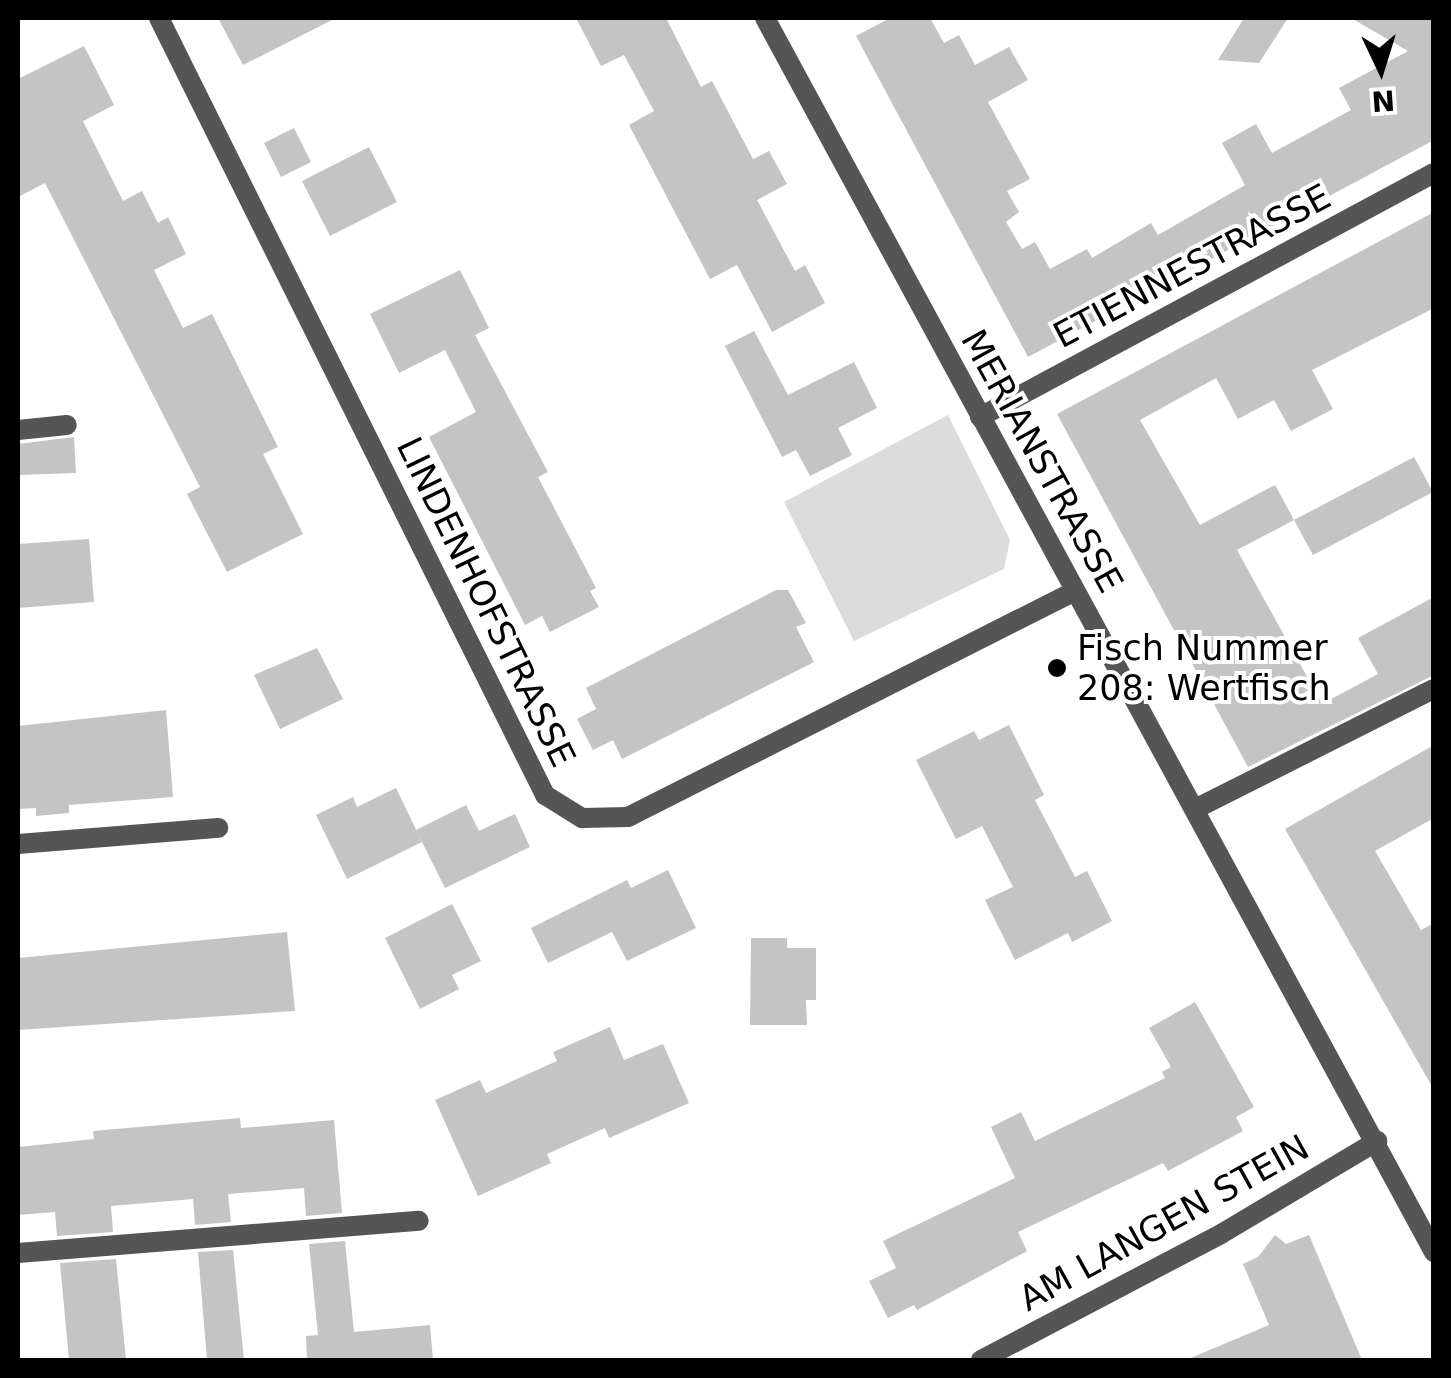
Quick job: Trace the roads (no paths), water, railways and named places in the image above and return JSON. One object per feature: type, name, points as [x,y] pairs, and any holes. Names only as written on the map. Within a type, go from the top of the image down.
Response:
[{"type":"street","name":"LINDENHOFSTRASSE","points":[[159,18],[546,795],[582,818],[628,818],[1075,591]]},
{"type":"street","name":"MERIANSTRASSE","points":[[766,18],[1434,1252]]},
{"type":"street","name":"ETIENNESTRASSE","points":[[980,416],[1434,173]]},
{"type":"street","points":[[18,430],[67,426]]},
{"type":"street","points":[[1197,808],[1434,690]]},
{"type":"street","points":[[18,844],[218,828]]},
{"type":"street","name":"AM LANGEN STEIN","points":[[981,1360],[1221,1234],[1377,1141]]},
{"type":"street","points":[[18,1253],[420,1221]]},
{"type":"place","name":"Fisch Nummer 208: Wertfisch","points":[[1057,668]]}]
